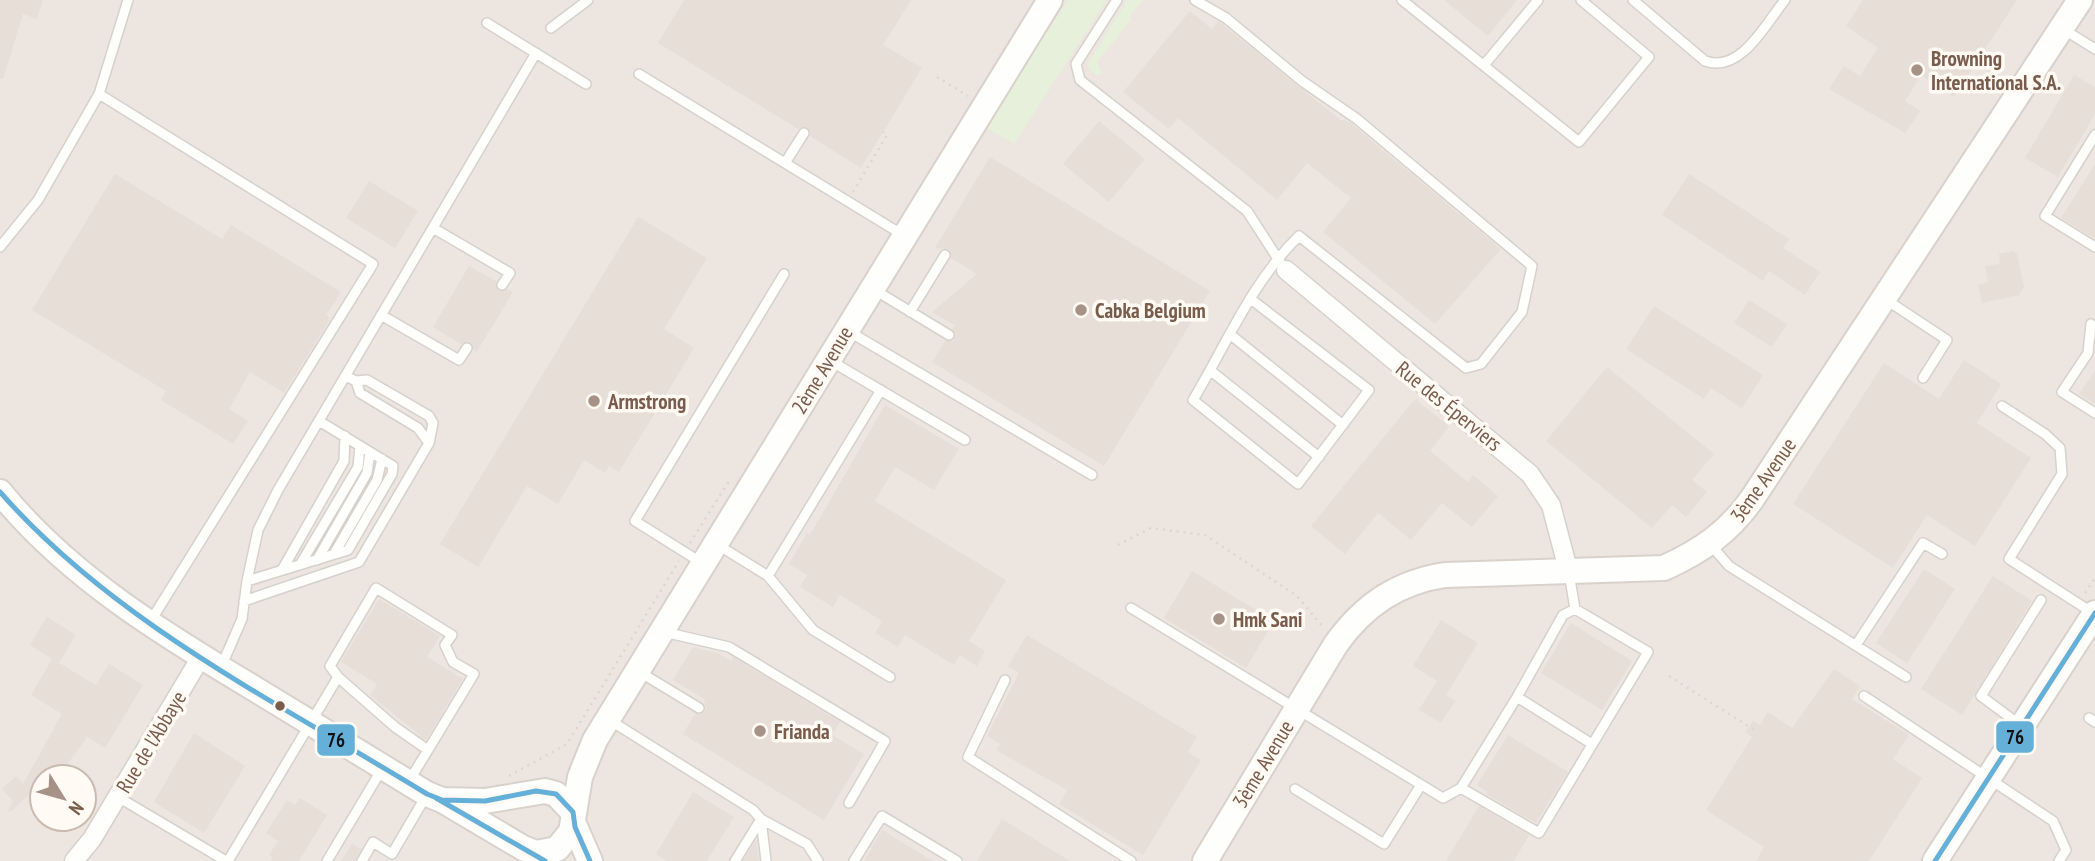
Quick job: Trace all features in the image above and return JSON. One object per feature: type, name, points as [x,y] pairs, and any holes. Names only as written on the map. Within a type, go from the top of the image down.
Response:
[{"type":"street","name":"2ème Avenue","points":[[573,817],[580,777],[595,740],[662,632],[701,553],[828,359],[1050,0]]},
{"type":"street","name":"3ème Avenue","points":[[1205,861],[1336,643],[1349,625],[1383,596],[1423,578],[1445,575],[1664,568],[1710,544],[1726,531],[1752,499],[2080,0]]},
{"type":"street","name":"Rue des Éperviers","points":[[1281,263],[1530,474],[1551,505],[1569,573]]},
{"type":"street","points":[[0,492],[48,543],[110,596],[149,623],[311,724],[532,854],[557,849],[565,842],[573,817]]},
{"type":"street","points":[[1935,861],[2095,613]]},
{"type":"street","name":"Rue de l'Abbaye","points":[[74,861],[211,663]]},
{"type":"street","name":"2ème Avenue","points":[[534,793],[595,740]]},
{"type":"street","points":[[426,793],[485,801],[534,793],[556,794],[573,817],[590,861]]},
{"type":"street","points":[[532,854],[511,820],[514,808],[534,793]]},
{"type":"lane","points":[[0,247],[38,200],[99,94],[128,0]]},
{"type":"lane","points":[[551,28],[588,0]]},
{"type":"lane","points":[[1117,0],[1076,64],[1080,80],[1247,211],[1281,263]]},
{"type":"lane","points":[[1195,0],[1226,18],[1302,81],[1357,119],[1532,265],[1522,312],[1481,364],[1466,368],[1299,236],[1252,300],[1193,400],[1298,484],[1368,390],[1252,300]]},
{"type":"lane","points":[[1402,0],[1579,142],[1649,57],[1580,0]]},
{"type":"lane","points":[[1484,65],[1538,0]]},
{"type":"lane","points":[[1633,0],[1705,61],[1714,64],[1727,63],[1740,55],[1785,0]]},
{"type":"lane","points":[[487,23],[586,84]]},
{"type":"lane","points":[[2061,28],[2095,49]]},
{"type":"lane","points":[[211,663],[237,636],[258,530],[345,376],[536,53]]},
{"type":"lane","points":[[639,74],[903,235]]},
{"type":"lane","points":[[99,94],[373,264],[149,623]]},
{"type":"lane","points":[[785,163],[804,133]]},
{"type":"lane","points":[[2095,135],[2045,216],[2095,247]]},
{"type":"lane","points":[[433,228],[510,273],[502,285]]},
{"type":"lane","points":[[910,312],[945,255]]},
{"type":"lane","points":[[784,274],[635,521],[701,553],[768,576],[813,631],[890,677]]},
{"type":"lane","points":[[871,288],[949,335]]},
{"type":"lane","points":[[1884,298],[1947,340],[1923,378]]},
{"type":"lane","points":[[381,315],[459,360],[467,348]]},
{"type":"lane","points":[[2091,324],[2088,353],[2062,392],[2095,413]]},
{"type":"lane","points":[[846,330],[1092,475]]},
{"type":"lane","points":[[1231,335],[1343,425]]},
{"type":"lane","points":[[828,359],[965,440]]},
{"type":"lane","points":[[1210,370],[1319,457]]},
{"type":"lane","points":[[244,601],[359,562],[429,443],[433,423],[429,416],[367,380],[356,382],[345,376]]},
{"type":"lane","points":[[356,382],[360,393],[418,428],[429,443]]},
{"type":"lane","points":[[768,576],[881,390]]},
{"type":"lane","points":[[2002,406],[2045,434],[2060,448],[2062,474],[2009,559],[2095,613]]},
{"type":"lane","points":[[247,581],[348,550],[386,485],[393,466],[319,421]]},
{"type":"lane","points":[[282,570],[344,461],[345,436]]},
{"type":"lane","points":[[300,565],[358,467],[360,446]]},
{"type":"lane","points":[[317,560],[368,473],[370,452]]},
{"type":"lane","points":[[1856,645],[1923,543],[1941,554]]},
{"type":"lane","points":[[1710,544],[1729,566],[1906,677]]},
{"type":"lane","points":[[1569,573],[1575,609]]},
{"type":"lane","points":[[362,861],[373,842],[392,853],[426,793],[428,750],[474,674],[453,662],[445,645],[452,635],[376,589],[330,666],[338,677],[394,727],[428,750]]},
{"type":"lane","points":[[2021,726],[1981,696],[2042,600]]},
{"type":"lane","points":[[1131,608],[1443,798],[1461,788],[1563,615],[1575,609]]},
{"type":"lane","points":[[1461,788],[1539,833],[1648,652],[1575,609]]},
{"type":"lane","points":[[662,632],[729,647],[885,741],[849,803]]},
{"type":"lane","points":[[638,671],[699,708]]},
{"type":"lane","points":[[118,797],[227,861],[338,677]]},
{"type":"lane","points":[[1005,680],[968,757],[1131,861]]},
{"type":"lane","points":[[1864,696],[2053,821],[2066,850],[2059,861]]},
{"type":"lane","points":[[1517,697],[1592,744]]},
{"type":"lane","points":[[609,719],[761,818],[807,844],[818,861]]},
{"type":"lane","points":[[327,861],[383,767]]},
{"type":"lane","points":[[1295,789],[1384,844],[1421,785]]},
{"type":"lane","points":[[853,861],[882,816],[957,861]]},
{"type":"lane","points":[[739,860],[761,818]]},
{"type":"lane","points":[[761,818],[765,861]]},
{"type":"path","points":[[937,77],[983,105]]},
{"type":"path","points":[[848,201],[887,135],[883,132]]},
{"type":"path","points":[[504,779],[566,744],[701,553],[735,470]]},
{"type":"path","points":[[1118,545],[1152,528],[1205,535],[1297,596],[1336,643]]},
{"type":"path","points":[[1670,676],[1756,731]]},
{"type":"shaded area","points":[[0,0],[2095,0],[2095,861],[0,861]]},
{"type":"green space","points":[[1068,0],[1107,0],[1014,144],[985,127]]},
{"type":"green space","points":[[1127,0],[1143,0],[1130,16],[1131,20],[1097,62],[1102,74],[1096,75],[1088,67],[1089,62]]},
{"type":"building","points":[[0,0],[43,0],[37,19],[23,14],[3,79],[0,79]]},
{"type":"building","points":[[684,0],[911,0],[883,45],[922,68],[861,168],[810,136],[807,127],[798,129],[658,43]]},
{"type":"building","points":[[1444,0],[1517,0],[1488,36]]},
{"type":"building","name":"Browning International S.A.","points":[[1863,0],[2017,0],[1954,97],[1921,75],[1905,101],[1920,111],[1905,133],[1829,89],[1844,66],[1860,76],[1878,48],[1846,26]]},
{"type":"building","points":[[1190,11],[1212,29],[1218,21],[1222,24],[1342,121],[1344,119],[1353,125],[1501,249],[1435,324],[1323,232],[1351,198],[1307,163],[1277,200],[1178,118],[1169,129],[1123,92]]},
{"type":"building","points":[[2074,75],[2095,87],[2095,114],[2058,177],[2025,158]]},
{"type":"building","points":[[1099,121],[1145,159],[1109,202],[1063,164]]},
{"type":"building","name":"Cabka Belgium","points":[[990,157],[1210,291],[1104,466],[932,362],[945,341],[953,341],[956,334],[952,329],[955,325],[932,312],[977,274],[951,258],[949,249],[935,248]]},
{"type":"building","points":[[2095,164],[2095,239],[2061,218]]},
{"type":"building","points":[[115,174],[222,239],[231,225],[341,292],[326,315],[331,318],[284,393],[250,372],[229,409],[248,421],[233,444],[161,400],[166,391],[32,310]]},
{"type":"building","points":[[1689,174],[1789,239],[1783,248],[1820,272],[1805,295],[1769,271],[1763,281],[1662,215]]},
{"type":"building","points":[[369,181],[418,211],[395,248],[346,218]]},
{"type":"building","name":"Armstrong","points":[[638,217],[707,258],[664,329],[694,348],[619,472],[609,466],[605,473],[584,460],[558,504],[527,486],[478,567],[440,544]]},
{"type":"building","points":[[2013,251],[2017,254],[2024,287],[2019,295],[1982,303],[1978,285],[1988,282],[1985,266],[2000,264],[1999,254]]},
{"type":"building","points":[[469,266],[496,281],[499,291],[508,289],[513,292],[476,353],[470,342],[461,344],[433,327]]},
{"type":"building","points":[[1749,300],[1787,324],[1772,347],[1734,323]]},
{"type":"building","points":[[1654,306],[1763,375],[1742,408],[1711,388],[1704,399],[1626,349]]},
{"type":"building","points":[[1964,360],[2001,384],[1977,423],[2031,458],[1975,546],[1927,515],[1893,568],[1793,504],[1884,363],[1939,399]]},
{"type":"building","points":[[1607,367],[1714,454],[1692,480],[1707,492],[1686,517],[1672,505],[1652,528],[1546,441]]},
{"type":"building","points":[[2095,371],[2095,404],[2079,394]]},
{"type":"building","points":[[1415,399],[1449,426],[1430,451],[1468,482],[1473,475],[1498,496],[1472,527],[1442,503],[1411,540],[1378,513],[1345,554],[1311,526]]},
{"type":"building","points":[[885,405],[959,449],[934,490],[895,467],[875,501],[1006,580],[969,641],[985,651],[977,666],[960,655],[954,665],[905,635],[898,647],[875,633],[882,621],[840,595],[833,607],[800,587],[807,575],[789,564],[807,533],[810,535]]},
{"type":"building","points":[[1924,569],[1955,589],[1907,663],[1876,643]]},
{"type":"building","name":"Hmk Sani","points":[[1192,571],[1274,621],[1246,668],[1164,618]]},
{"type":"building","points":[[1993,576],[2032,601],[1962,715],[1921,689]]},
{"type":"building","points":[[379,599],[440,636],[427,657],[463,679],[426,740],[370,695],[377,684],[341,662]]},
{"type":"building","points":[[47,617],[76,635],[59,663],[96,685],[109,664],[143,685],[105,748],[87,737],[68,763],[35,763],[62,714],[31,695],[52,659],[30,645]]},
{"type":"building","points":[[1441,620],[1478,643],[1446,695],[1455,701],[1441,723],[1419,710],[1437,681],[1413,666]]},
{"type":"building","points":[[1571,623],[1632,661],[1602,710],[1541,673]]},
{"type":"building","points":[[1027,635],[1197,737],[1188,752],[1201,760],[1143,855],[1059,804],[1067,790],[996,750],[1000,744],[987,736],[1019,673],[1008,666]]},
{"type":"building","name":"Frianda","points":[[693,647],[720,654],[731,661],[733,657],[840,722],[832,735],[864,754],[824,820],[683,734],[695,714],[702,714],[706,709],[704,699],[673,680]]},
{"type":"building","points":[[1834,669],[1860,686],[1852,699],[1909,735],[1893,759],[1922,778],[1869,861],[1756,861],[1764,847],[1706,810],[1752,737],[1745,732],[1753,721],[1760,725],[1768,712],[1792,728]]},
{"type":"building","points":[[194,733],[245,766],[204,833],[154,802]]},
{"type":"building","points":[[1508,735],[1568,772],[1536,823],[1486,794],[1488,792],[1477,785]]},
{"type":"building","points":[[28,775],[28,796],[10,812],[8,810],[13,801],[2,789],[16,776],[23,784]]},
{"type":"building","points":[[693,792],[734,817],[707,861],[667,861],[656,854]]},
{"type":"building","points":[[300,798],[327,815],[299,861],[271,861],[273,857],[269,855],[278,841],[266,833],[287,800],[295,805]]},
{"type":"building","points":[[1479,806],[1529,835],[1514,861],[1446,861]]},
{"type":"building","points":[[1002,819],[1070,861],[977,861]]},
{"type":"building","points":[[882,830],[933,861],[864,861]]},
{"type":"building","points":[[756,840],[759,861],[743,861]]},
{"type":"building","points":[[352,844],[361,849],[355,861],[341,861]]},
{"type":"transit line","name":"76","points":[[0,492],[46,539],[95,582],[147,622],[257,693],[427,794],[442,800],[485,801],[536,791],[556,794],[573,812],[575,827],[590,861]]},
{"type":"transit line","name":"76","points":[[1935,861],[2095,613]]},
{"type":"transit line","name":"76","points":[[436,798],[545,861]]},
{"type":"place","name":"Browning International S.A.","points":[[1917,70]]},
{"type":"place","name":"Cabka Belgium","points":[[1081,310]]},
{"type":"place","name":"Armstrong","points":[[594,401]]},
{"type":"place","name":"Hmk Sani","points":[[1219,619]]},
{"type":"place","name":"Frianda","points":[[760,731]]}]
